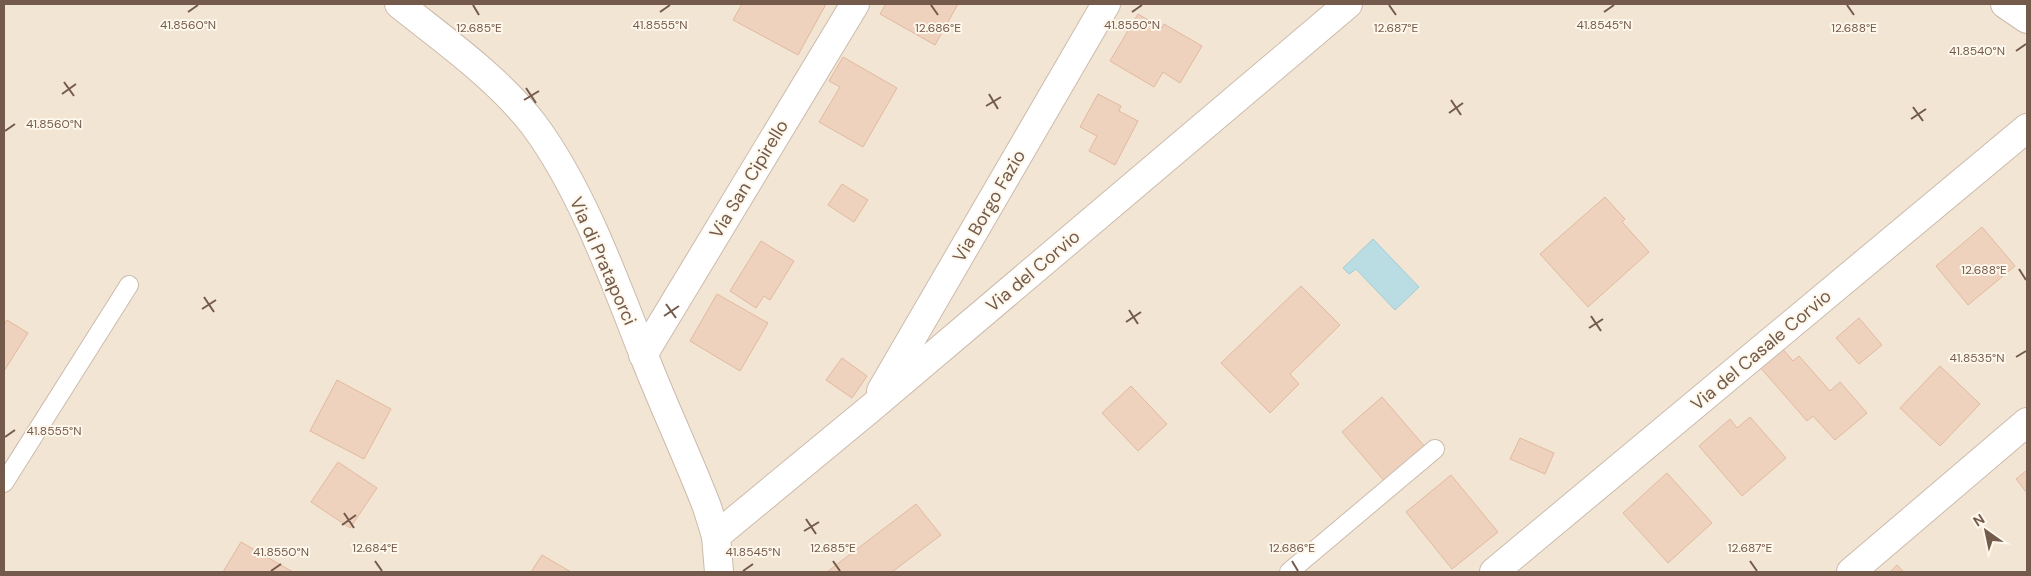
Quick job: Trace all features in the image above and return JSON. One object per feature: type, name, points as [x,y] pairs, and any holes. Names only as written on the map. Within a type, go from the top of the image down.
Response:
[{"type":"street","name":"Via di Prataporci","points":[[400,4],[484,74],[534,126],[562,170],[599,246],[694,474],[716,536],[719,572]]},
{"type":"street","name":"Via San Cipirello","points":[[643,355],[855,4]]},
{"type":"street","name":"Via Borgo Fazio","points":[[871,408],[1106,4]]},
{"type":"street","name":"Via del Corvio","points":[[716,536],[871,408],[1348,4]]},
{"type":"street","points":[[2006,4],[2027,19]]},
{"type":"street","name":"Via del Casale Corvio","points":[[1494,572],[2027,128]]},
{"type":"street","points":[[1851,572],[2027,422]]},
{"type":"lane","points":[[4,482],[129,285]]},
{"type":"lane","points":[[1289,572],[1435,449]]},
{"type":"shaded area","points":[[4,4],[2027,4],[2027,572],[4,572]]},
{"type":"water","points":[[1373,239],[1419,287],[1395,310],[1356,269],[1349,274],[1343,268]]},
{"type":"building","points":[[742,4],[826,4],[798,55],[733,20]]},
{"type":"building","points":[[886,4],[958,4],[935,45],[880,14]]},
{"type":"building","points":[[1138,14],[1162,28],[1164,24],[1202,46],[1180,83],[1163,72],[1154,87],[1110,61]]},
{"type":"building","points":[[843,57],[897,88],[863,147],[819,122],[840,87],[829,81]]},
{"type":"building","points":[[1098,94],[1121,106],[1119,111],[1138,121],[1115,165],[1089,151],[1097,136],[1080,127]]},
{"type":"building","points":[[842,184],[868,200],[854,222],[828,205]]},
{"type":"building","points":[[1605,197],[1625,219],[1622,222],[1649,252],[1588,307],[1540,254]]},
{"type":"building","points":[[1982,227],[2015,266],[1968,305],[1936,266]]},
{"type":"building","points":[[761,241],[794,261],[770,300],[764,296],[756,308],[730,291]]},
{"type":"building","points":[[1301,286],[1340,325],[1290,374],[1299,384],[1270,413],[1221,363]]},
{"type":"building","points":[[717,294],[768,323],[740,371],[690,341]]},
{"type":"building","points":[[1859,318],[1882,345],[1859,364],[1836,338]]},
{"type":"building","points":[[7,320],[28,333],[4,371],[4,325]]},
{"type":"building","points":[[1781,347],[1793,361],[1799,356],[1830,391],[1840,382],[1867,413],[1835,440],[1813,416],[1807,421],[1759,366]]},
{"type":"building","points":[[842,358],[867,376],[852,398],[826,380]]},
{"type":"building","points":[[1940,366],[1980,404],[1940,446],[1900,408]]},
{"type":"building","points":[[337,380],[391,409],[364,459],[310,431]]},
{"type":"building","points":[[1131,386],[1167,424],[1138,451],[1102,413]]},
{"type":"building","points":[[1382,397],[1426,448],[1386,483],[1342,432]]},
{"type":"building","points":[[1750,417],[1786,458],[1742,496],[1699,446],[1730,419],[1737,428]]},
{"type":"building","points":[[1520,438],[1554,453],[1545,474],[1510,459]]},
{"type":"building","points":[[338,462],[377,488],[350,528],[311,502]]},
{"type":"building","points":[[2027,470],[2027,493],[2016,479]]},
{"type":"building","points":[[1667,473],[1712,523],[1668,563],[1623,513]]},
{"type":"building","points":[[1451,475],[1498,532],[1452,569],[1406,512]]},
{"type":"building","points":[[916,504],[941,535],[892,572],[827,572]]},
{"type":"building","points":[[241,542],[293,572],[223,572]]},
{"type":"building","points":[[542,555],[571,572],[531,572]]},
{"type":"building","points":[[1897,565],[1904,572],[1890,572]]}]
